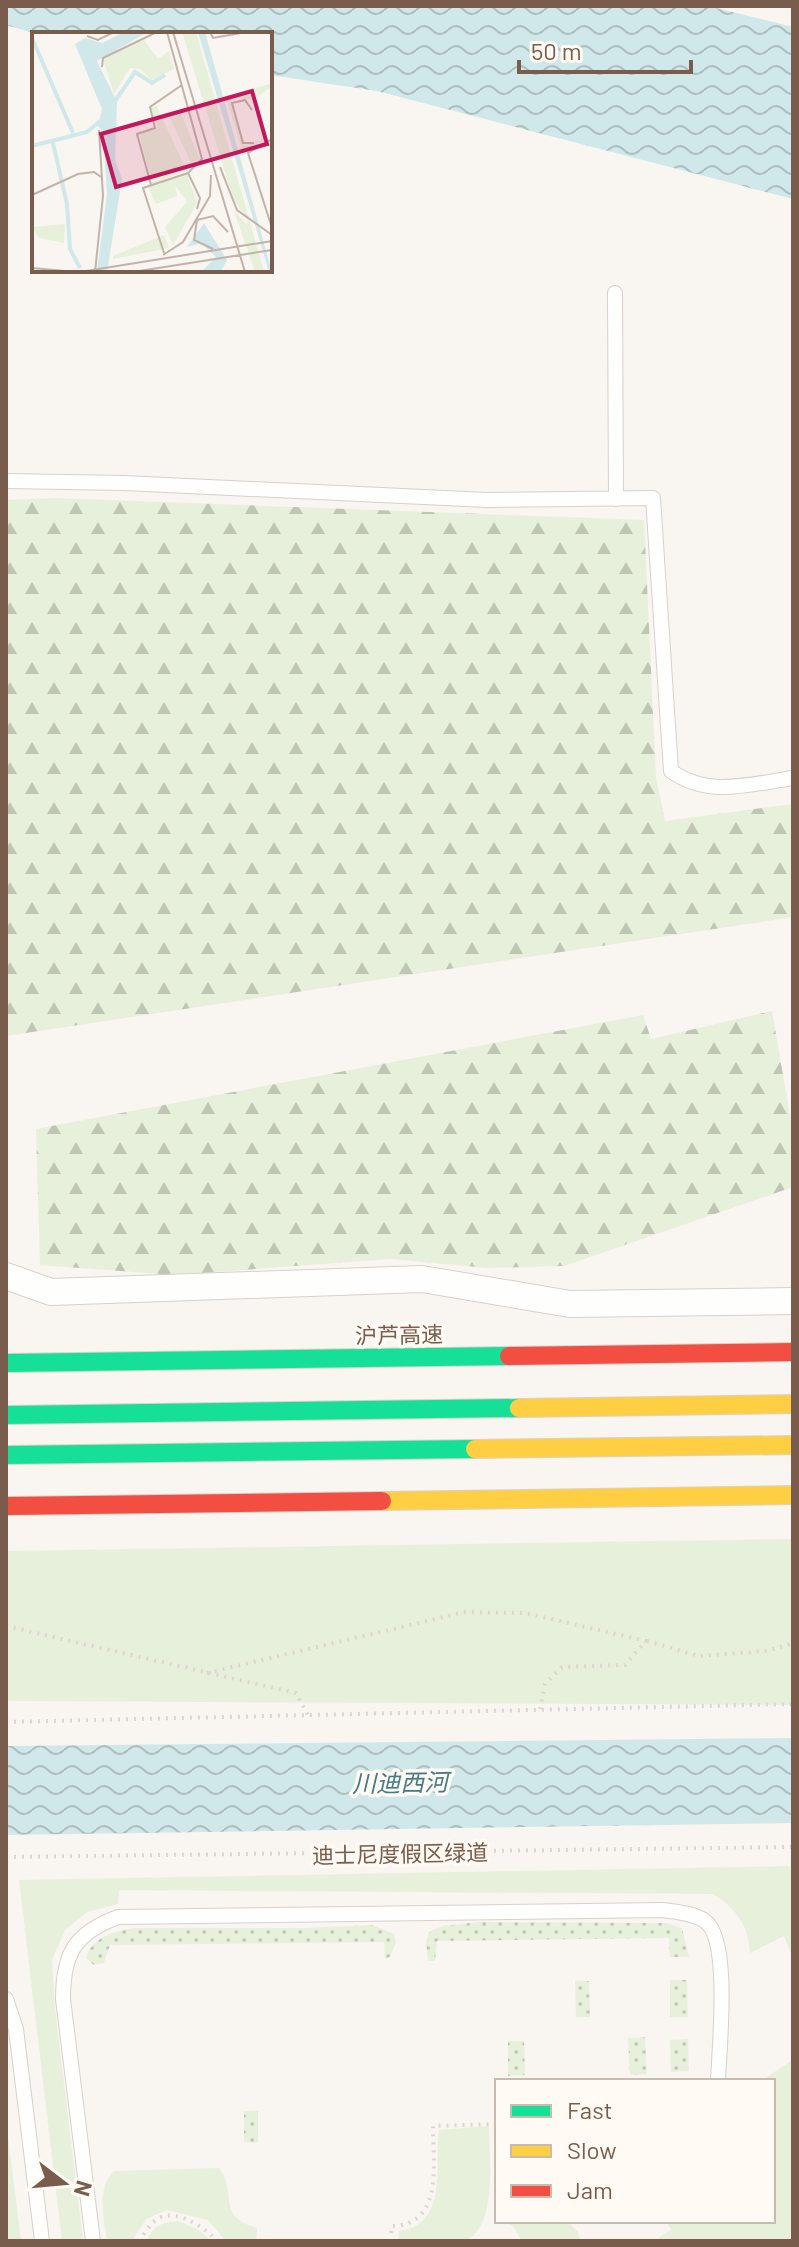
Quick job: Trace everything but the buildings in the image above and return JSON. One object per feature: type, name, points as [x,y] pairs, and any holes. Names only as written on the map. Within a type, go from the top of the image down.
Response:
[{"type":"highway","name":"沪芦高速","points":[[6,1360],[793,1352]]},
{"type":"highway","points":[[6,1415],[793,1404]]},
{"type":"highway","points":[[6,1455],[793,1445]]},
{"type":"highway","points":[[6,1506],[793,1495]]},
{"type":"street","points":[[6,1276],[51,1292],[422,1279],[570,1304],[793,1301]]},
{"type":"lane","points":[[615,293],[616,499]]},
{"type":"lane","points":[[6,481],[124,483],[487,500],[653,498],[671,771],[686,782],[711,788],[793,778]]},
{"type":"lane","points":[[93,2241],[63,1999],[63,1976],[69,1953],[79,1938],[96,1925],[118,1917],[683,1912],[706,1921],[717,1938],[721,1969],[718,2079]]},
{"type":"lane","points":[[6,1999],[16,2029],[42,2241]]},
{"type":"path","points":[[207,1673],[465,1612],[525,1613],[699,1656],[767,1651],[793,1643]]},
{"type":"path","points":[[6,1626],[296,1693],[308,1715]]},
{"type":"path","points":[[540,1709],[545,1684],[562,1667],[625,1665],[646,1641]]},
{"type":"path","points":[[6,1722],[793,1704]]},
{"type":"path","name":"迪士尼度假区绿道","points":[[6,1857],[793,1847]]},
{"type":"path","points":[[390,2241],[392,2226],[407,2226],[419,2218],[428,2205],[433,2187],[433,2126],[495,2124]]},
{"type":"path","points":[[139,2241],[161,2217],[178,2217],[204,2228],[218,2241]]},
{"type":"green space","points":[[53,498],[644,520],[656,777],[665,821],[793,804],[793,917],[6,1036],[6,500]]},
{"type":"green space","points":[[772,1011],[793,1133],[793,1187],[564,1266],[487,1268],[391,1259],[174,1275],[40,1265],[36,1129],[643,1015],[651,1039]]},
{"type":"green space","points":[[793,1539],[793,1705],[6,1701],[6,1551]]},
{"type":"green space","points":[[793,1866],[793,2241],[661,2241],[659,2237],[671,2230],[668,2223],[775,2223],[775,2079],[764,2079],[791,2061],[791,1954],[784,1936],[750,1953],[747,1934],[739,1918],[713,1894],[119,1890],[118,1904],[87,1912],[65,1930],[52,1960],[83,2241],[62,2241],[19,1880]]},
{"type":"green space","points":[[480,1922],[666,1923],[682,1928],[689,1957],[670,1957],[669,1938],[437,1941],[435,1961],[428,1961],[426,1941],[430,1931],[443,1926]]},
{"type":"green space","points":[[372,1925],[394,1934],[396,1942],[390,1957],[385,1959],[384,1942],[110,1945],[104,1963],[94,1965],[86,1958],[99,1940],[112,1933],[135,1928]]},
{"type":"green space","points":[[670,1980],[687,1980],[688,2017],[670,2017]]},
{"type":"green space","points":[[575,1981],[589,1981],[590,2017],[576,2017]]},
{"type":"green space","points":[[645,2037],[647,2074],[630,2075],[628,2038]]},
{"type":"green space","points":[[688,2039],[689,2071],[671,2072],[670,2040]]},
{"type":"green space","points":[[508,2041],[524,2041],[525,2075],[508,2076]]},
{"type":"green space","points":[[244,2111],[258,2111],[258,2143],[244,2142]]},
{"type":"green space","points":[[6,2120],[21,2241],[6,2241]]},
{"type":"green space","points":[[489,2126],[490,2189],[483,2220],[476,2232],[466,2241],[399,2241],[399,2231],[415,2226],[426,2218],[432,2206],[436,2192],[439,2130]]},
{"type":"green space","points":[[219,2168],[232,2210],[244,2223],[257,2228],[256,2241],[226,2241],[208,2220],[167,2210],[146,2219],[132,2241],[107,2241],[103,2195],[108,2178],[114,2171]]},
{"type":"green space","points":[[178,2221],[197,2229],[213,2241],[146,2241],[159,2226]]},
{"type":"green space","points":[[506,2223],[569,2223],[578,2232],[580,2241],[522,2241],[513,2226]]},
{"type":"water","points":[[6,6],[708,6],[793,27],[793,199],[377,91],[272,75],[272,32],[32,33],[6,25]]},
{"type":"water","name":"川迪西河","points":[[793,1738],[793,1823],[6,1835],[6,1746]]},
{"type":"traffic: fast","points":[[6,1363],[509,1356]]},
{"type":"traffic: fast","points":[[6,1415],[519,1408]]},
{"type":"traffic: fast","points":[[6,1455],[475,1449]]},
{"type":"traffic: slow","points":[[519,1408],[793,1404]]},
{"type":"traffic: slow","points":[[475,1449],[793,1445]]},
{"type":"traffic: slow","points":[[382,1501],[793,1495]]},
{"type":"traffic: jam","points":[[509,1356],[793,1352]]},
{"type":"traffic: jam","points":[[6,1506],[382,1501]]}]
